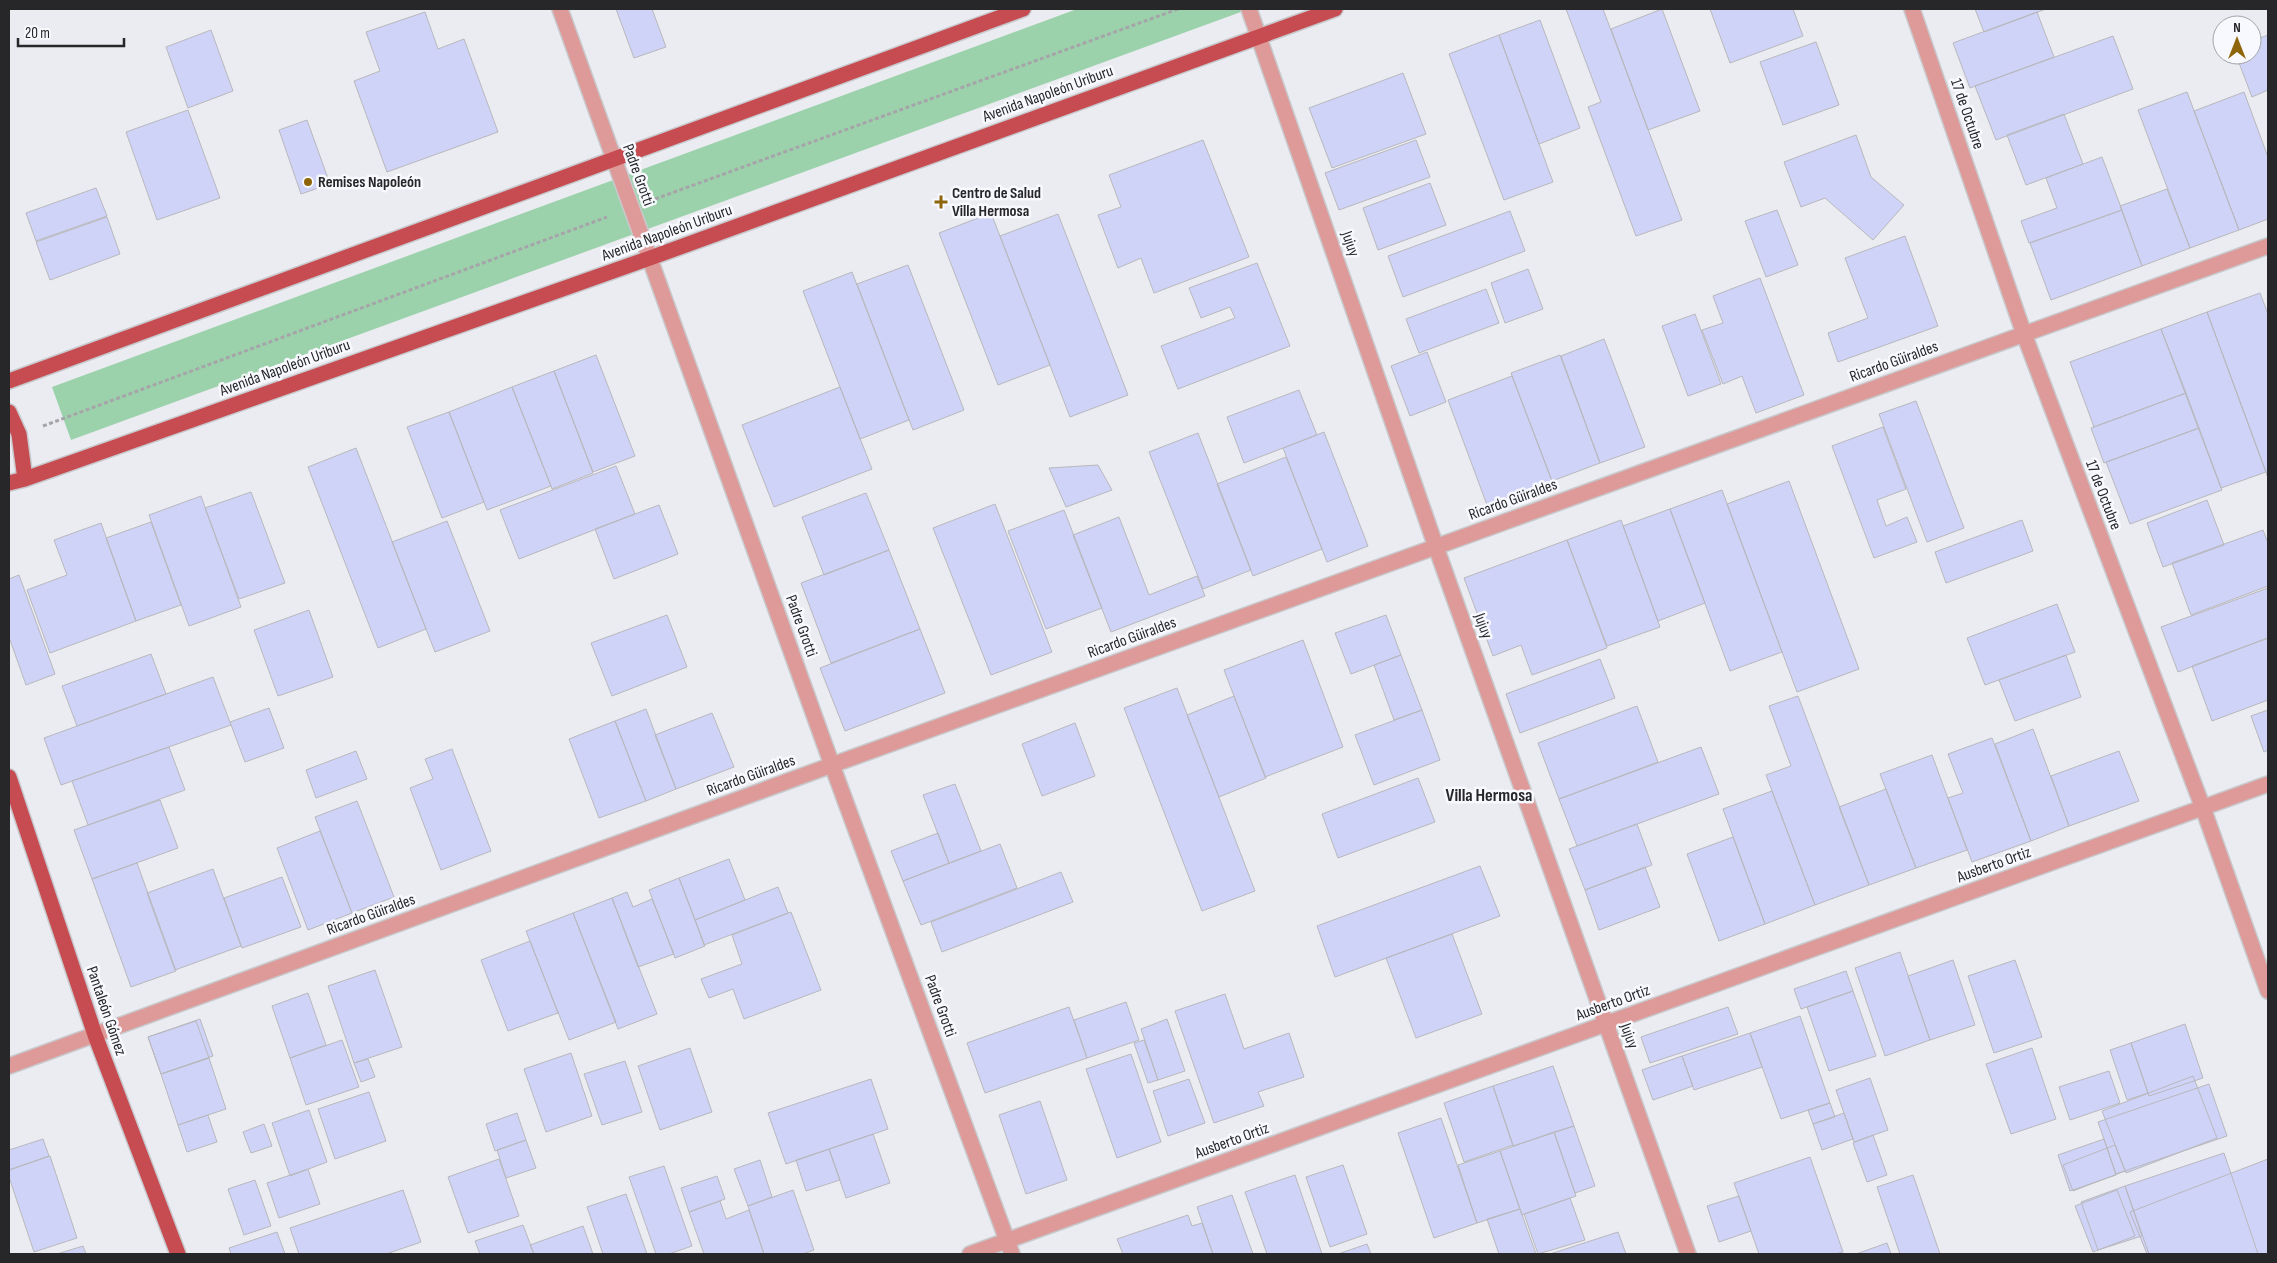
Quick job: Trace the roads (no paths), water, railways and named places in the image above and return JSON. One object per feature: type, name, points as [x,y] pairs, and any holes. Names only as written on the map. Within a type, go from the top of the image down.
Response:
[{"type":"main road","points":[[9,381],[1023,9]]},
{"type":"main road","name":"Avenida Napoleón Uriburu","points":[[9,482],[25,479],[650,258],[1335,9]]},
{"type":"main road","points":[[9,412],[19,434],[25,479]]},
{"type":"main road","name":"Pantaleón Gómez","points":[[9,777],[95,1035],[178,1254]]},
{"type":"street","name":"Padre Grotti","points":[[560,9],[832,765],[1010,1247]]},
{"type":"street","name":"Jujuy","points":[[1249,9],[1260,36],[1436,547],[1688,1254]]},
{"type":"street","name":"17 de Octubre","points":[[1912,9],[2024,334],[2203,808],[2268,991]]},
{"type":"street","name":"Ricardo Güiraldes","points":[[9,1066],[832,765],[2268,246]]},
{"type":"street","name":"Ausberto Ortiz","points":[[970,1254],[1010,1247],[1606,1024],[2268,784]]},
{"type":"place","name":"Remises Napoleón","points":[[308,182]]},
{"type":"place","name":"Centro de Salud Villa Hermosa","points":[[941,202]]},
{"type":"district","name":"Villa Hermosa","points":[[1489,795]]}]
